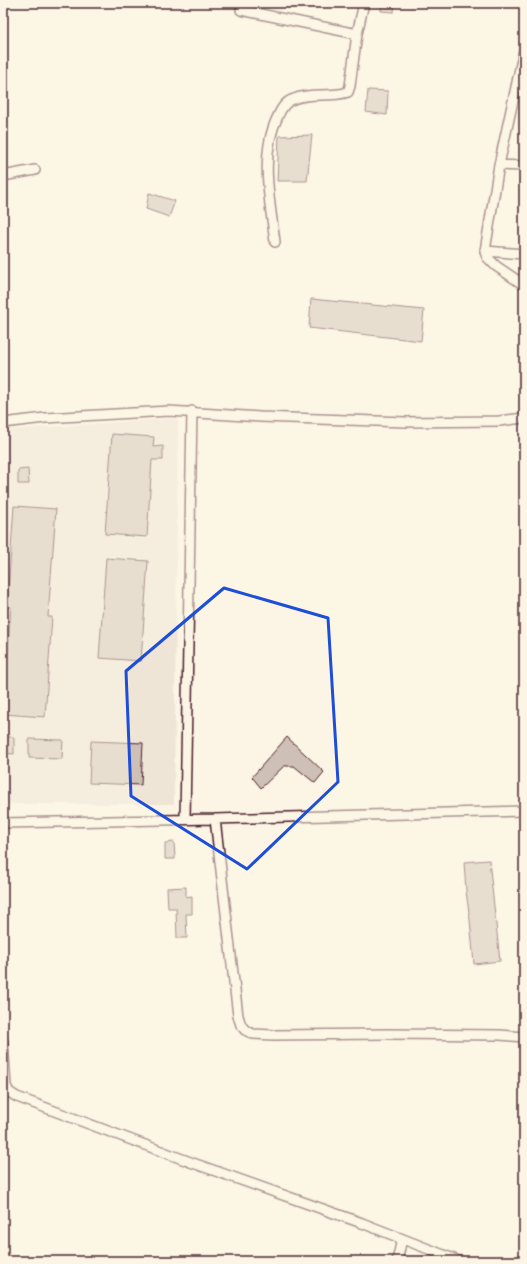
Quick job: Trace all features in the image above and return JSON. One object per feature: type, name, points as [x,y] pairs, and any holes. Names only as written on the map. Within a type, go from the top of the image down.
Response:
[{"type":"street","points":[[275,242],[268,187],[270,134],[274,123],[281,108],[293,99],[307,96],[338,95],[348,92],[357,34],[364,3]]},
{"type":"street","points":[[241,10],[357,34]]},
{"type":"street","points":[[524,50],[499,165],[485,251],[487,257],[496,266],[524,285]]},
{"type":"street","points":[[499,165],[524,166]]},
{"type":"street","points":[[3,176],[35,170]]},
{"type":"street","points":[[485,251],[524,254]]},
{"type":"street","points":[[3,423],[46,418],[161,411],[192,411],[260,417],[405,422],[499,421],[524,418]]},
{"type":"street","points":[[185,819],[192,411]]},
{"type":"street","points":[[3,823],[524,811]]},
{"type":"street","points":[[215,819],[238,1016],[241,1025],[245,1030],[253,1034],[273,1036],[411,1034],[500,1035],[524,1037]]},
{"type":"street","points":[[3,1042],[6,1086],[9,1092],[17,1097],[98,1128],[318,1207],[459,1261]]},
{"type":"street","points":[[397,1261],[402,1239]]},
{"type":"highlighted area","points":[[224,588],[328,618],[338,782],[247,869],[131,796],[126,671]]},
{"type":"shaded area","points":[[178,418],[174,804],[3,804],[3,430]]},
{"type":"building","points":[[381,3],[395,3],[394,12],[381,11]]},
{"type":"building","points":[[368,90],[388,91],[387,115],[366,112]]},
{"type":"building","points":[[312,135],[307,181],[277,181],[279,136]]},
{"type":"building","points":[[149,193],[175,201],[169,217],[146,209]]},
{"type":"building","points":[[311,299],[424,310],[421,341],[309,328]]},
{"type":"building","points":[[112,434],[154,437],[153,447],[163,446],[163,460],[152,460],[147,537],[105,534]]},
{"type":"building","points":[[28,469],[29,484],[18,484],[18,470]]},
{"type":"building","points":[[14,506],[56,509],[48,617],[52,617],[45,717],[3,714],[11,607],[7,607]]},
{"type":"building","points":[[106,558],[148,561],[141,661],[99,658]]},
{"type":"building","points":[[3,737],[14,737],[14,754],[3,753]]},
{"type":"building","points":[[287,737],[324,772],[315,783],[294,766],[284,766],[261,788],[252,777]]},
{"type":"building","points":[[29,739],[63,740],[62,759],[29,758]]},
{"type":"building","points":[[91,741],[143,743],[141,785],[89,783]]},
{"type":"building","points":[[174,842],[175,859],[165,859],[165,843]]},
{"type":"building","points":[[489,860],[500,961],[474,964],[464,862]]},
{"type":"building","points":[[186,887],[186,897],[192,896],[192,914],[186,914],[187,938],[177,938],[176,908],[168,908],[167,888]]}]
